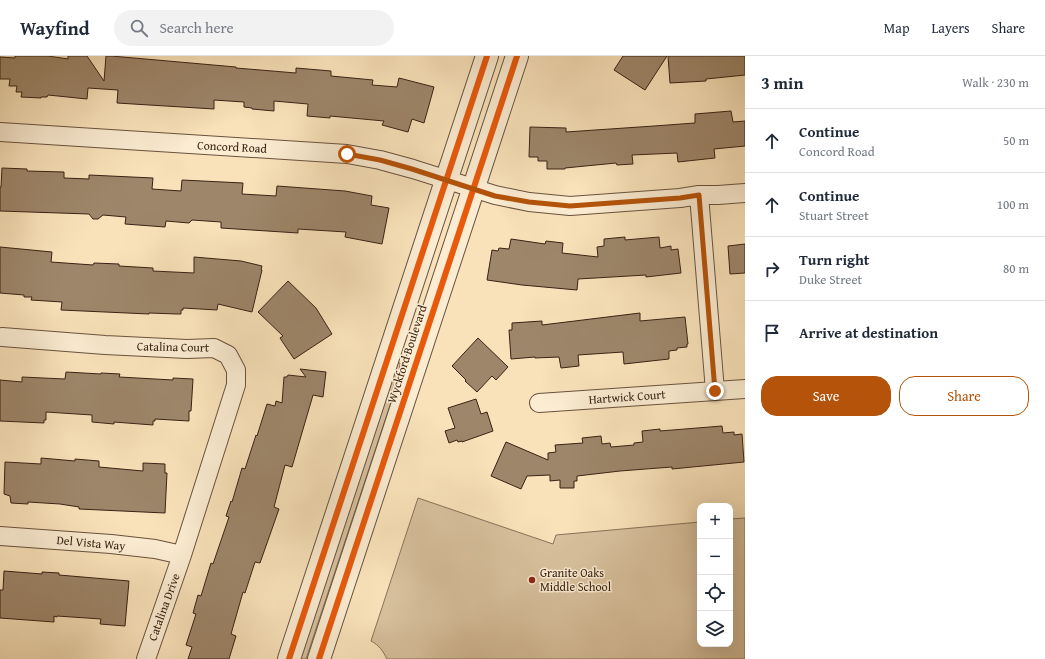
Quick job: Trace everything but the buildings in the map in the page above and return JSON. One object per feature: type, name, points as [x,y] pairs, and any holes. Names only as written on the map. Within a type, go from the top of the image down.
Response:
[{"type":"street","name":"Wyckford Boulevard","points":[[319,659],[460,184],[486,56]]},
{"type":"street","name":"Wyckford Boulevard","points":[[288,659],[460,184],[517,56]]},
{"type":"street","name":"Concord Road","points":[[0,132],[347,154],[380,160],[495,196],[529,202],[570,206],[680,198],[699,195],[745,193]]},
{"type":"street","points":[[699,195],[715,391]]},
{"type":"street","name":"Catalina Court","points":[[2,337],[105,345],[187,349],[214,348],[228,355],[236,370],[236,385],[182,556]]},
{"type":"street","name":"Hartwick Court","points":[[539,403],[745,389]]},
{"type":"street","name":"Del Vista Way","points":[[0,536],[111,544],[155,550],[182,556]]},
{"type":"street","name":"Catalina Drive","points":[[146,659],[182,556]]},
{"type":"shaded area","points":[[394,361],[400,363],[399,378],[306,659],[297,659]]},
{"type":"shaded area","name":"Granite Oaks Middle School","points":[[418,498],[553,544],[556,535],[697,522],[697,647],[733,647],[733,519],[745,518],[745,659],[387,659],[380,648],[371,641]]},
{"type":"cycle path","points":[[289,659],[487,56]]},
{"type":"cycle path","points":[[319,659],[517,56]]},
{"type":"place","name":"Granite Oaks Middle School","points":[[532,580]]},
{"type":"route","points":[[347,154],[380,160],[420,171],[495,196],[529,202],[570,206],[680,198],[699,195],[715,391]]}]
